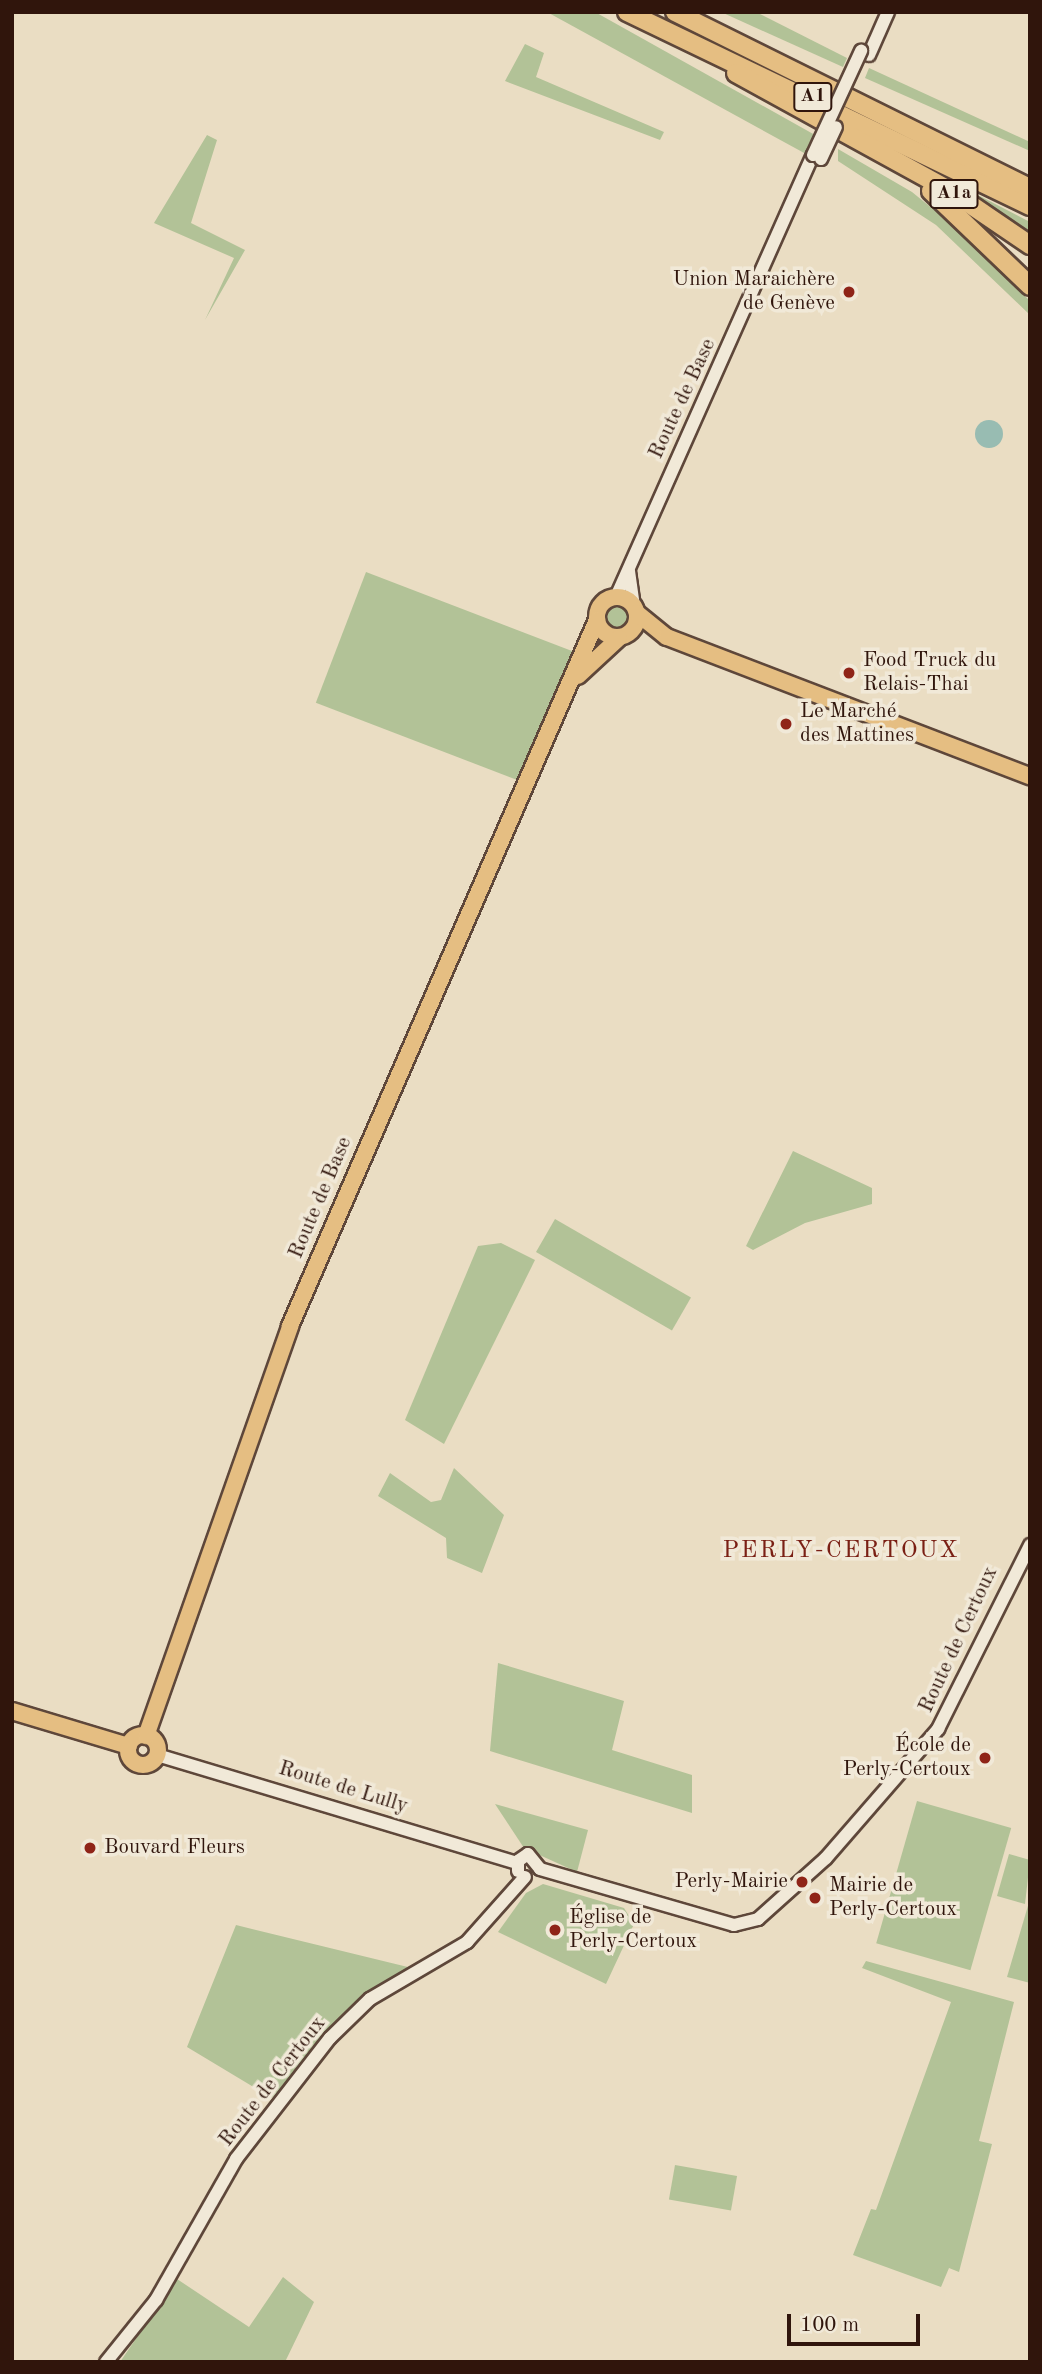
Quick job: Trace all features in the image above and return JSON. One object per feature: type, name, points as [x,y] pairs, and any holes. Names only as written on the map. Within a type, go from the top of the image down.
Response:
[{"type":"highway","name":"A1","points":[[627,12],[1030,206]]},
{"type":"highway","name":"A1","points":[[676,12],[1030,188]]},
{"type":"highway","name":"A1a","points":[[667,32],[976,207],[1030,245]]},
{"type":"highway","name":"A1a","points":[[837,91],[1030,178]]},
{"type":"highway","points":[[873,151],[947,204],[1030,286]]},
{"type":"main road","points":[[667,637],[636,609],[616,597],[603,603],[597,620],[603,632],[624,636],[667,637],[1030,776]]},
{"type":"main road","points":[[624,636],[636,609]]},
{"type":"main road","name":"Route de Base","points":[[146,1736],[290,1326],[597,620]]},
{"type":"main road","name":"Route de Base","points":[[567,689],[624,636]]},
{"type":"main road","points":[[12,1711],[129,1746],[138,1764],[157,1755],[155,1741],[146,1736],[129,1746]]},
{"type":"street","name":"Route de Base","points":[[865,53],[879,12]]},
{"type":"street","name":"Route de Base","points":[[616,597],[865,53],[888,12]]},
{"type":"street","points":[[629,571],[636,609]]},
{"type":"street","name":"Route de Certoux","points":[[517,1863],[532,1855],[540,1869],[734,1925],[758,1919],[826,1858],[938,1729],[1030,1545]]},
{"type":"street","name":"Route de Lully","points":[[157,1755],[517,1863]]},
{"type":"street","points":[[517,1863],[525,1877],[540,1869]]},
{"type":"street","name":"Route de Certoux","points":[[106,2362],[156,2300],[236,2159],[330,2038],[370,1999],[467,1942],[525,1877]]},
{"type":"green space","points":[[547,12],[595,12],[815,135],[806,154]]},
{"type":"green space","points":[[721,12],[756,12],[847,58],[843,67]]},
{"type":"green space","points":[[525,44],[544,53],[536,77],[664,132],[660,140],[505,81]]},
{"type":"green space","points":[[869,68],[1030,142],[1030,151],[865,78]]},
{"type":"green space","points":[[207,135],[217,140],[191,223],[245,250],[205,320],[234,258],[154,223]]},
{"type":"green space","points":[[887,148],[1030,222],[1030,236],[986,205]]},
{"type":"green space","points":[[838,149],[912,192],[955,227],[1030,301],[1030,315],[936,225],[838,161]]},
{"type":"green space","points":[[366,572],[573,652],[523,782],[316,703]]},
{"type":"green space","points":[[617,604],[627,608],[631,618],[627,628],[617,632],[607,628],[603,618],[607,608]]},
{"type":"green space","points":[[793,1151],[872,1188],[872,1204],[805,1223],[753,1250],[746,1246]]},
{"type":"green space","points":[[555,1219],[691,1298],[672,1330],[536,1252]]},
{"type":"green space","points":[[501,1243],[535,1260],[444,1444],[405,1420],[478,1246]]},
{"type":"green space","points":[[454,1468],[504,1515],[482,1573],[447,1558],[446,1538],[378,1496],[390,1473],[431,1502],[441,1500]]},
{"type":"green space","points":[[498,1663],[624,1701],[612,1750],[692,1775],[692,1813],[490,1751]]},
{"type":"green space","points":[[917,1801],[1011,1828],[970,1970],[876,1943]]},
{"type":"green space","points":[[495,1804],[588,1830],[577,1872],[524,1848]]},
{"type":"green space","points":[[1009,1854],[1030,1860],[1025,1904],[997,1896]]},
{"type":"green space","points":[[543,1884],[624,1908],[634,1924],[606,1984],[498,1932],[526,1893]]},
{"type":"green space","points":[[1030,1899],[1030,1983],[1007,1977]]},
{"type":"green space","points":[[236,1925],[416,1969],[346,2012],[272,2098],[187,2047]]},
{"type":"green space","points":[[866,1961],[1014,2002],[979,2141],[992,2144],[959,2272],[949,2268],[941,2287],[853,2255],[871,2209],[876,2210],[951,2002],[862,1968]]},
{"type":"green space","points":[[675,2165],[737,2176],[731,2210],[669,2199]]},
{"type":"green space","points":[[283,2277],[314,2302],[285,2362],[120,2362],[177,2279],[249,2327]]},
{"type":"water","points":[[989,420],[999,424],[1003,434],[999,444],[989,448],[979,444],[975,434],[979,424]]},
{"type":"place","name":"Union Maraichère de Genève","points":[[849,292]]},
{"type":"place","name":"Food Truck du Relais-Thai","points":[[849,673]]},
{"type":"place","name":"Le Marché des Mattines","points":[[786,724]]},
{"type":"place","name":"École de Perly-Certoux","points":[[985,1758]]},
{"type":"place","name":"Bouvard Fleurs","points":[[90,1848]]},
{"type":"place","name":"Perly-Mairie","points":[[802,1882]]},
{"type":"place","name":"Mairie de Perly-Certoux","points":[[815,1898]]},
{"type":"place","name":"Église de Perly-Certoux","points":[[555,1930]]},
{"type":"district","name":"PERLY-CERTOUX","points":[[841,1552]]}]
